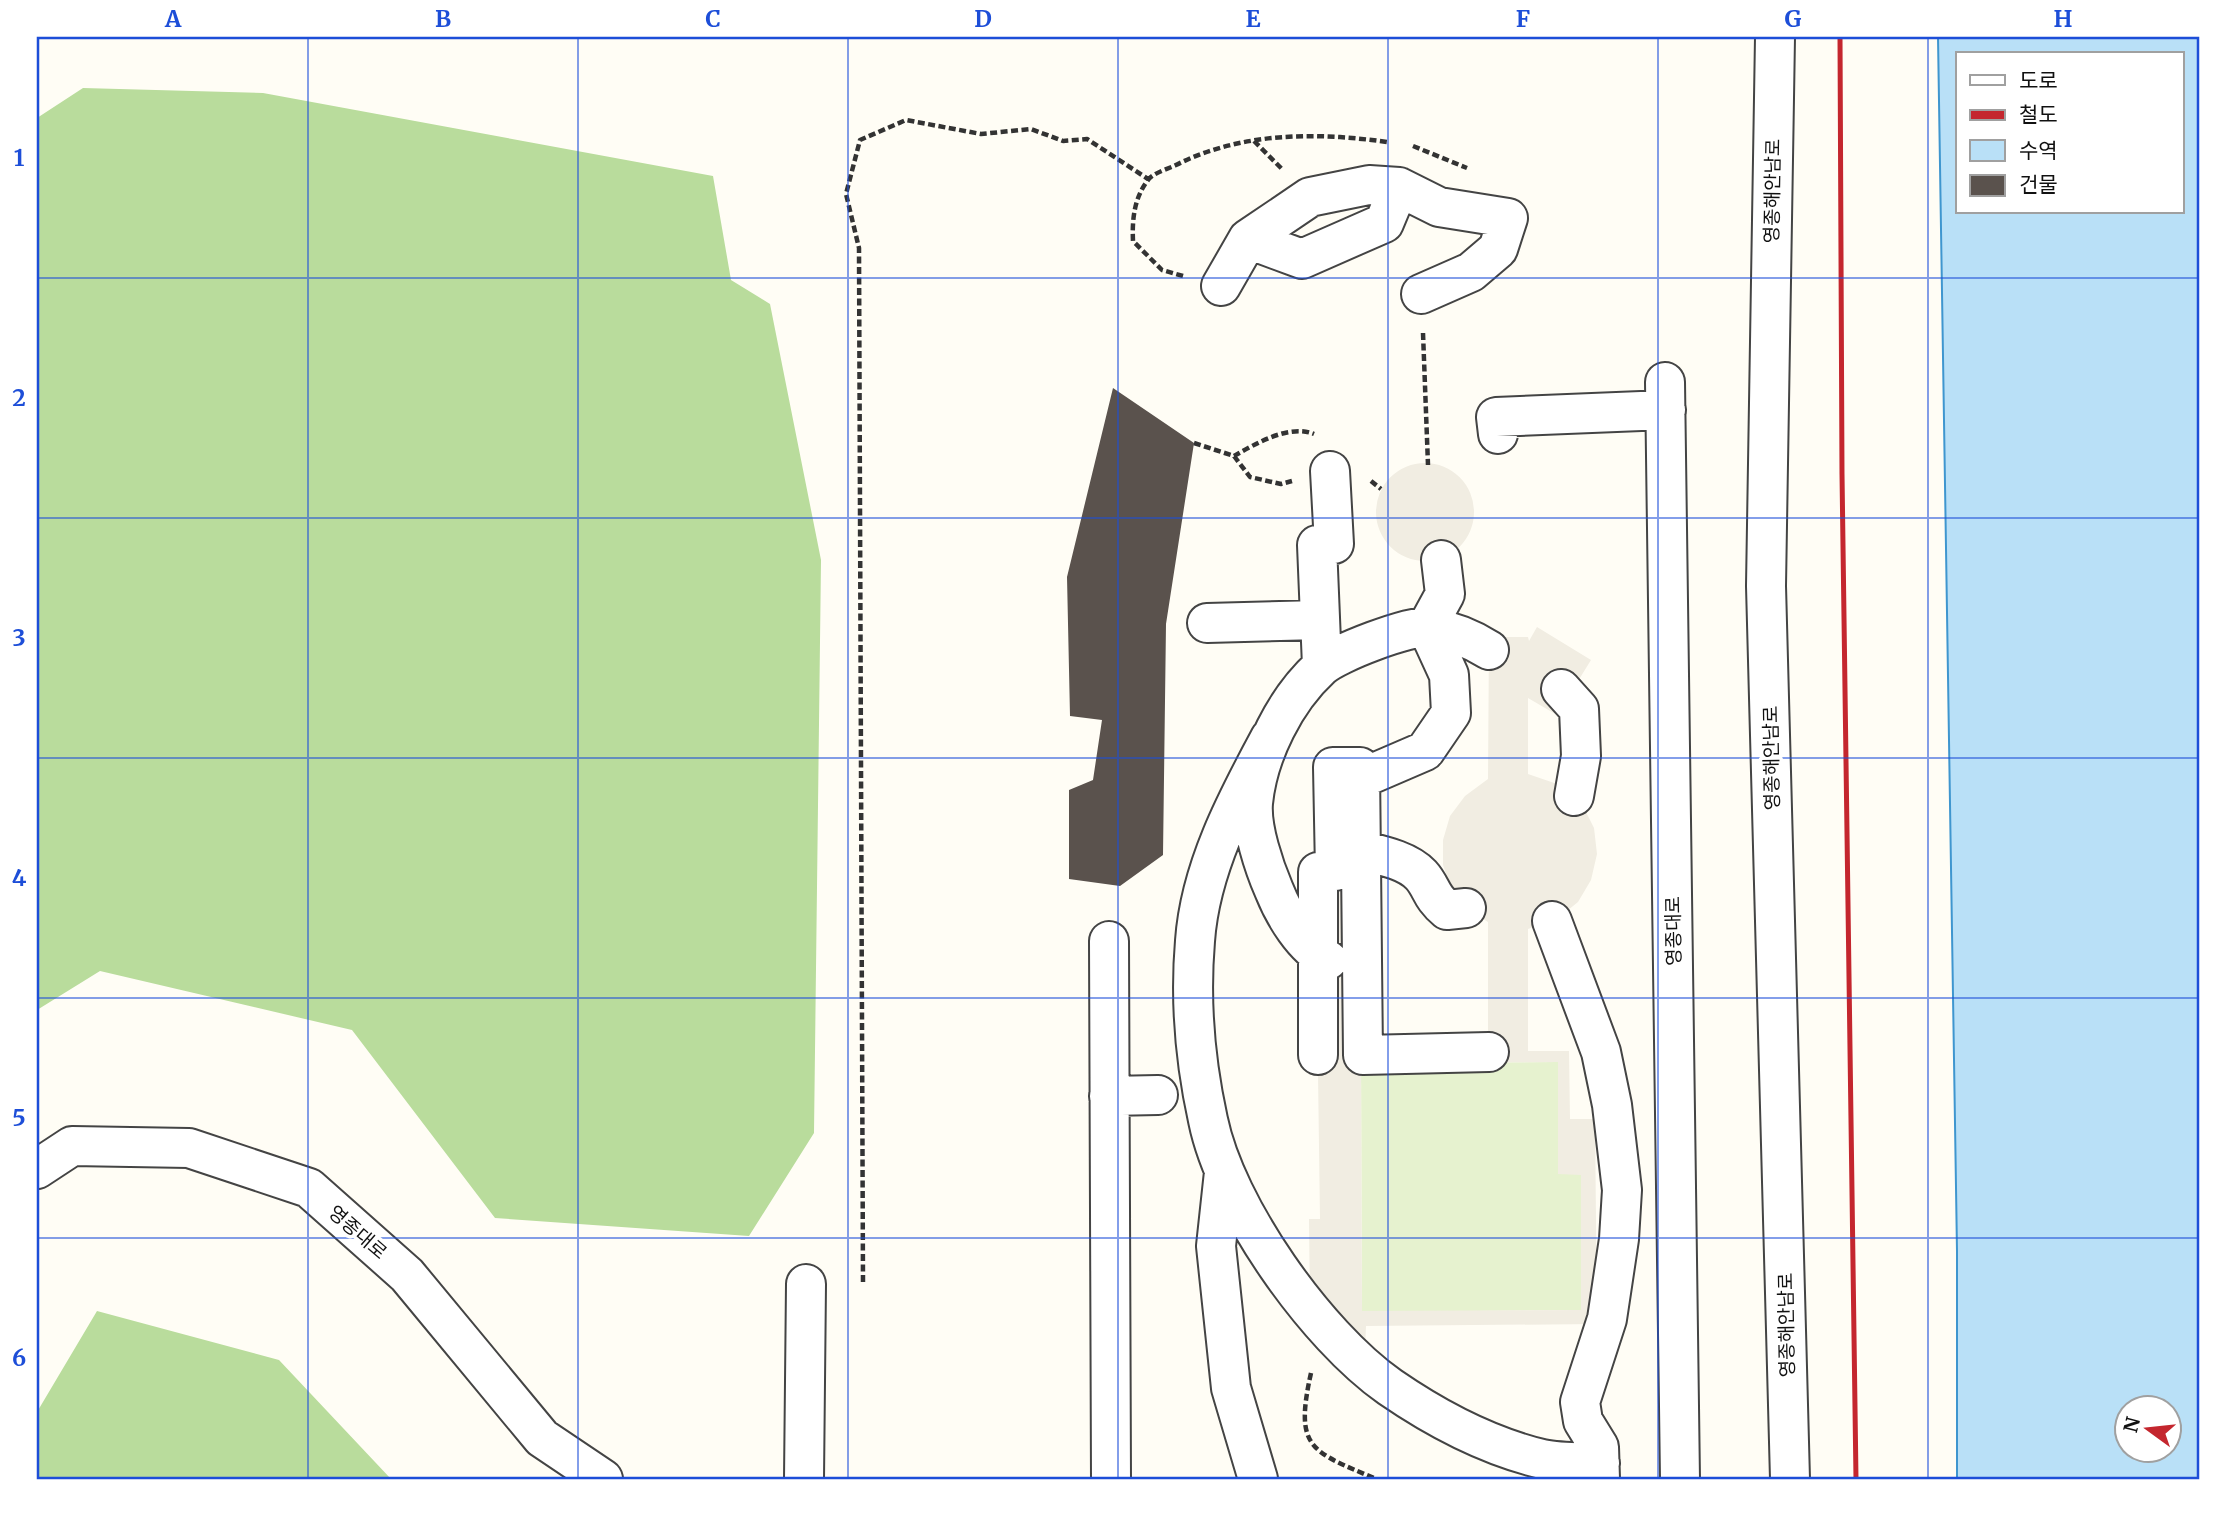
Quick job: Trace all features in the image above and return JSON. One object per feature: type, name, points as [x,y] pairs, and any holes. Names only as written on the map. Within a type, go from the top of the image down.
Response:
[{"type":"street","name":"영종해안남로","points":[[1775,37],[1766,586],[1790,1479]]},
{"type":"street","points":[[1221,286],[1248,239],[1310,197],[1369,185],[1399,187],[1439,207],[1508,218],[1498,249],[1471,272],[1421,294]]},
{"type":"street","points":[[1248,239],[1302,259],[1384,223],[1399,187]]},
{"type":"street","name":"영종대로","points":[[1498,434],[1496,417],[1665,396],[1680,1479]]},
{"type":"street","points":[[1322,666],[1317,545],[1334,544],[1330,471]]},
{"type":"street","points":[[1427,627],[1445,594],[1441,560]]},
{"type":"street","points":[[1208,623],[1320,620]]},
{"type":"street","points":[[1360,779],[1425,751],[1451,713],[1449,675],[1427,627]]},
{"type":"street","points":[[1489,650],[1469,637],[1427,627],[1366,645],[1322,666],[1270,738],[1231,810],[1208,880],[1195,938],[1193,1015],[1208,1122],[1241,1210],[1288,1282],[1327,1329],[1388,1385],[1438,1417],[1494,1444],[1544,1460],[1600,1471],[1599,1447],[1583,1421],[1580,1402],[1606,1319],[1619,1239],[1622,1190],[1612,1105],[1601,1052],[1552,921]]},
{"type":"street","points":[[1561,690],[1579,709],[1581,755],[1574,796]]},
{"type":"street","points":[[1270,738],[1253,804],[1262,863],[1283,913],[1319,955],[1369,981]]},
{"type":"street","points":[[1318,1055],[1318,872],[1335,871],[1333,767],[1360,767],[1360,850],[1369,981],[1363,1055],[1489,1052]]},
{"type":"street","points":[[1360,850],[1393,858],[1421,875],[1432,898],[1447,909],[1466,908]]},
{"type":"street","points":[[1109,941],[1111,1479]]},
{"type":"street","points":[[1109,1096],[1158,1095]]},
{"type":"street","name":"영종대로","points":[[37,1169],[72,1146],[189,1148],[309,1188],[407,1275],[542,1438],[603,1479]]},
{"type":"street","points":[[1225,1167],[1216,1246],[1228,1362],[1231,1388],[1258,1479]]},
{"type":"street","points":[[804,1479],[806,1284]]},
{"type":"path","points":[[863,1282],[859,248],[846,194],[860,140],[906,121],[981,134],[1031,130],[1063,141],[1087,139],[1149,179]]},
{"type":"path","points":[[1327,1329],[1313,1364],[1303,1412],[1311,1443],[1329,1458],[1376,1479]]},
{"type":"green space","points":[[83,88],[263,93],[713,176],[731,280],[770,304],[821,560],[814,1133],[749,1236],[495,1218],[352,1030],[100,971],[37,1010],[37,118]]},
{"type":"green space","points":[[1558,1062],[1558,1174],[1581,1174],[1582,1310],[1362,1312],[1361,1063]]},
{"type":"green space","points":[[97,1311],[279,1360],[391,1479],[37,1479],[37,1412]]},
{"type":"shaded area","points":[[1425,463],[1444,466],[1460,477],[1471,493],[1474,512],[1471,531],[1460,547],[1444,558],[1425,561],[1406,558],[1390,547],[1379,531],[1376,512],[1379,493],[1390,477],[1406,466]]},
{"type":"shaded area","points":[[1537,627],[1591,660],[1557,715],[1528,698],[1528,774],[1563,786],[1582,804],[1594,828],[1597,854],[1591,880],[1578,902],[1557,919],[1528,929],[1528,1051],[1569,1051],[1570,1119],[1595,1119],[1597,1324],[1366,1326],[1365,1351],[1310,1306],[1309,1219],[1320,1219],[1318,1074],[1333,767],[1363,1055],[1488,1052],[1488,922],[1466,908],[1451,888],[1443,865],[1443,840],[1450,816],[1465,796],[1488,779],[1489,637],[1528,637],[1529,641]],"holes":[[[1558,1062],[1558,1174],[1581,1175],[1581,1310],[1362,1311],[1361,1063]]]},
{"type":"water","points":[[1938,37],[2199,37],[2199,1479],[1957,1479],[1957,1251]]},
{"type":"building","points":[[1113,388],[1194,443],[1166,624],[1163,855],[1120,886],[1069,879],[1069,790],[1093,780],[1102,720],[1070,716],[1067,577]]},
{"type":"railway","points":[[1840,37],[1842,474],[1856,1479]]}]
